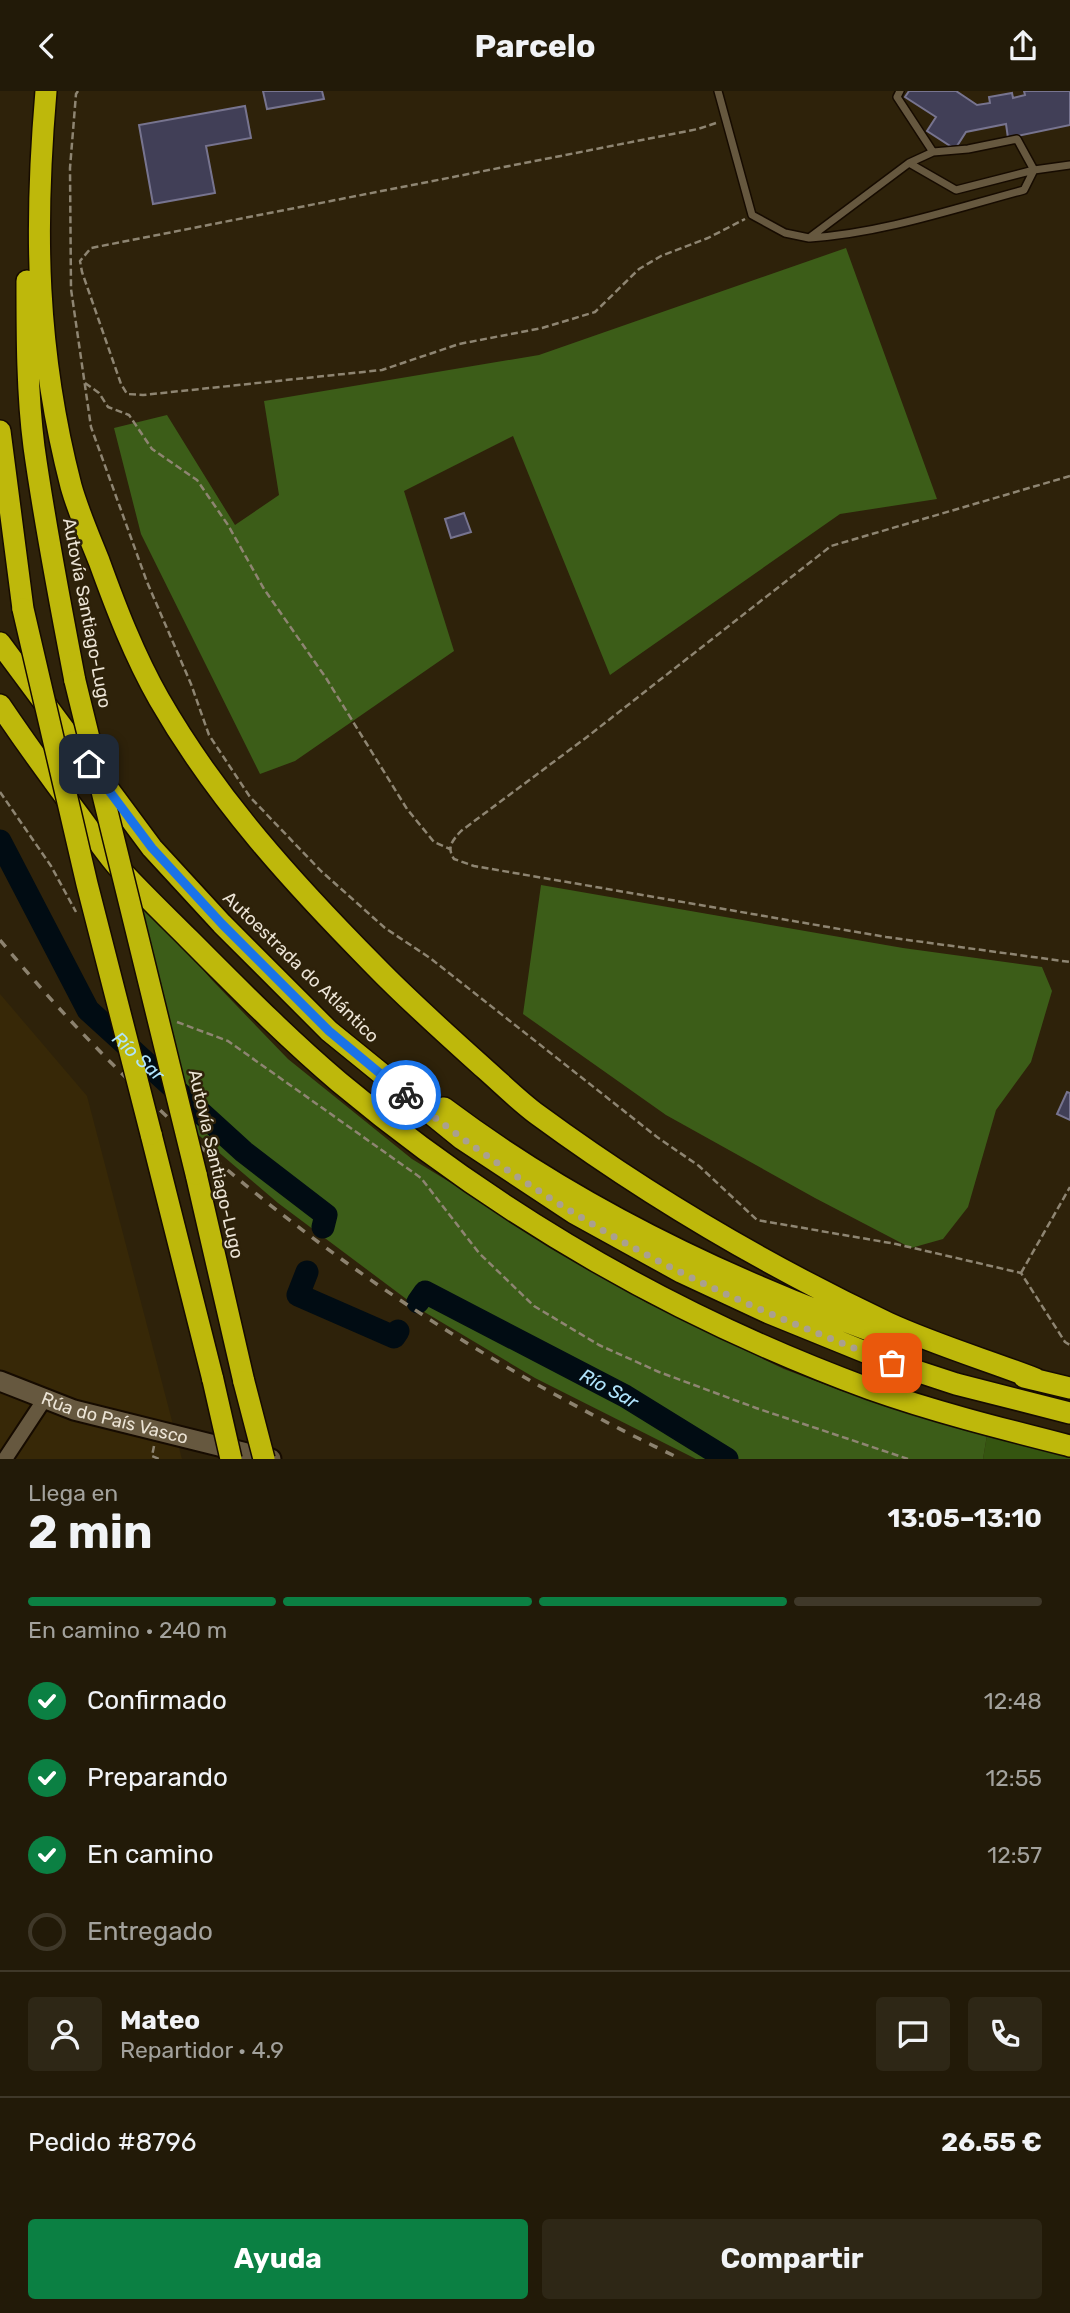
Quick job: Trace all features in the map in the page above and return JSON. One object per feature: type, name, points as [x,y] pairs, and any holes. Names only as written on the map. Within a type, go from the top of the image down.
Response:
[{"type":"highway","name":"Autovía Santiago-Lugo","points":[[32,91],[27,213],[27,329],[34,445],[54,571],[75,681],[264,1459]]},
{"type":"highway","points":[[47,91],[41,152],[38,261],[44,340],[54,410],[72,491],[124,629],[157,695],[189,749],[243,823],[311,901],[414,1006],[535,1113],[650,1191],[767,1260],[901,1329],[1037,1379]]},
{"type":"highway","points":[[0,431],[23,609],[87,884],[231,1459]]},
{"type":"highway","name":"Autoestrada do Atlántico","points":[[0,643],[152,848],[222,924],[329,1031],[462,1139],[574,1213],[681,1272],[769,1313],[892,1363],[956,1384],[1070,1413]]},
{"type":"highway","points":[[0,705],[117,865],[252,1003],[340,1082],[500,1203],[574,1249],[649,1290],[720,1326],[797,1359],[872,1389],[944,1413],[1070,1446]]},
{"type":"highway","points":[[295,995],[494,1145],[595,1206],[733,1275],[875,1333],[978,1367],[1070,1388]]},
{"type":"street","name":"Rúa do País Vasco","points":[[0,1381],[44,1400],[156,1432],[271,1459]]},
{"type":"street","points":[[5,1459],[44,1400]]},
{"type":"lane","points":[[718,91],[752,215],[785,233],[809,238],[855,234],[893,226],[1024,190],[1034,170]]},
{"type":"lane","points":[[900,91],[897,97],[933,152]]},
{"type":"lane","points":[[809,238],[909,163],[933,152],[968,149],[1017,139],[1034,170]]},
{"type":"lane","points":[[909,163],[956,190],[1034,170],[1070,165]]},
{"type":"path","points":[[78,91],[70,168],[69,249],[71,289],[91,427],[147,582],[191,684],[209,735],[250,797],[321,871],[385,928],[430,958],[699,1166],[757,1220],[896,1244],[1021,1273],[1065,1342],[1070,1345]]},
{"type":"path","points":[[726,121],[698,129],[91,248],[80,261],[82,272],[121,384],[127,394],[143,395],[382,370],[459,344],[542,328],[595,312],[639,269],[661,256],[708,238],[752,215]]},
{"type":"path","points":[[84,382],[99,393],[108,407],[129,415],[152,449],[197,480],[228,525],[264,589],[326,678],[407,809],[434,842],[450,849]]},
{"type":"path","points":[[1070,476],[831,546],[587,737],[461,831],[451,841],[450,849],[454,859],[474,866],[886,937],[1070,962]]},
{"type":"path","points":[[0,792],[51,866],[80,919]]},
{"type":"path","points":[[169,1019],[228,1041],[421,1178],[479,1253],[534,1306],[599,1345],[659,1372],[756,1408],[908,1459]]},
{"type":"path","points":[[1021,1273],[1070,1187]]},
{"type":"shaded area","points":[[0,994],[87,1096],[182,1459],[0,1459]]},
{"type":"green space","points":[[846,248],[937,499],[840,514],[610,675],[513,436],[404,491],[454,651],[295,761],[260,774],[141,534],[114,428],[167,415],[235,525],[279,495],[264,401],[539,355]]},
{"type":"green space","points":[[541,885],[903,948],[1042,967],[1052,991],[1031,1062],[996,1110],[968,1207],[943,1239],[911,1248],[815,1198],[666,1115],[523,1014]]},
{"type":"green space","points":[[139,896],[211,979],[288,1059],[412,1159],[647,1303],[784,1369],[842,1391],[987,1435],[983,1459],[696,1459],[535,1378],[421,1310],[278,1203],[195,1132]]},
{"type":"green space","points":[[987,1435],[1070,1456],[1070,1459],[983,1459]]},
{"type":"building","points":[[263,91],[322,91],[324,99],[267,109]]},
{"type":"building","points":[[909,91],[956,91],[977,105],[990,103],[989,97],[1012,93],[1013,98],[1025,95],[1024,91],[1070,91],[1070,125],[1008,138],[1006,124],[966,132],[955,149],[927,131],[936,117],[905,97]]},
{"type":"building","points":[[245,106],[251,138],[206,146],[215,193],[153,204],[139,125]]},
{"type":"building","points":[[464,513],[471,532],[451,538],[445,519]]},
{"type":"building","points":[[1067,1092],[1070,1093],[1070,1120],[1057,1114]]},
{"type":"waterway","name":"Río Sar","points":[[0,841],[88,1010],[244,1152],[326,1215],[323,1227]]},
{"type":"waterway","name":"Río Sar","points":[[307,1272],[298,1295],[394,1337],[398,1331]]},
{"type":"waterway","name":"Río Sar","points":[[418,1302],[425,1292],[625,1396],[727,1459]]},
{"type":"railway","points":[[0,940],[71,1022],[147,1098],[228,1170],[312,1237],[400,1300],[491,1358],[585,1411],[681,1459]]},
{"type":"way so far","points":[[406,1095],[462,1139],[574,1213],[659,1261],[769,1313],[892,1363]]},
{"type":"route","points":[[89,764],[152,848],[222,924],[329,1031],[406,1095]]}]
